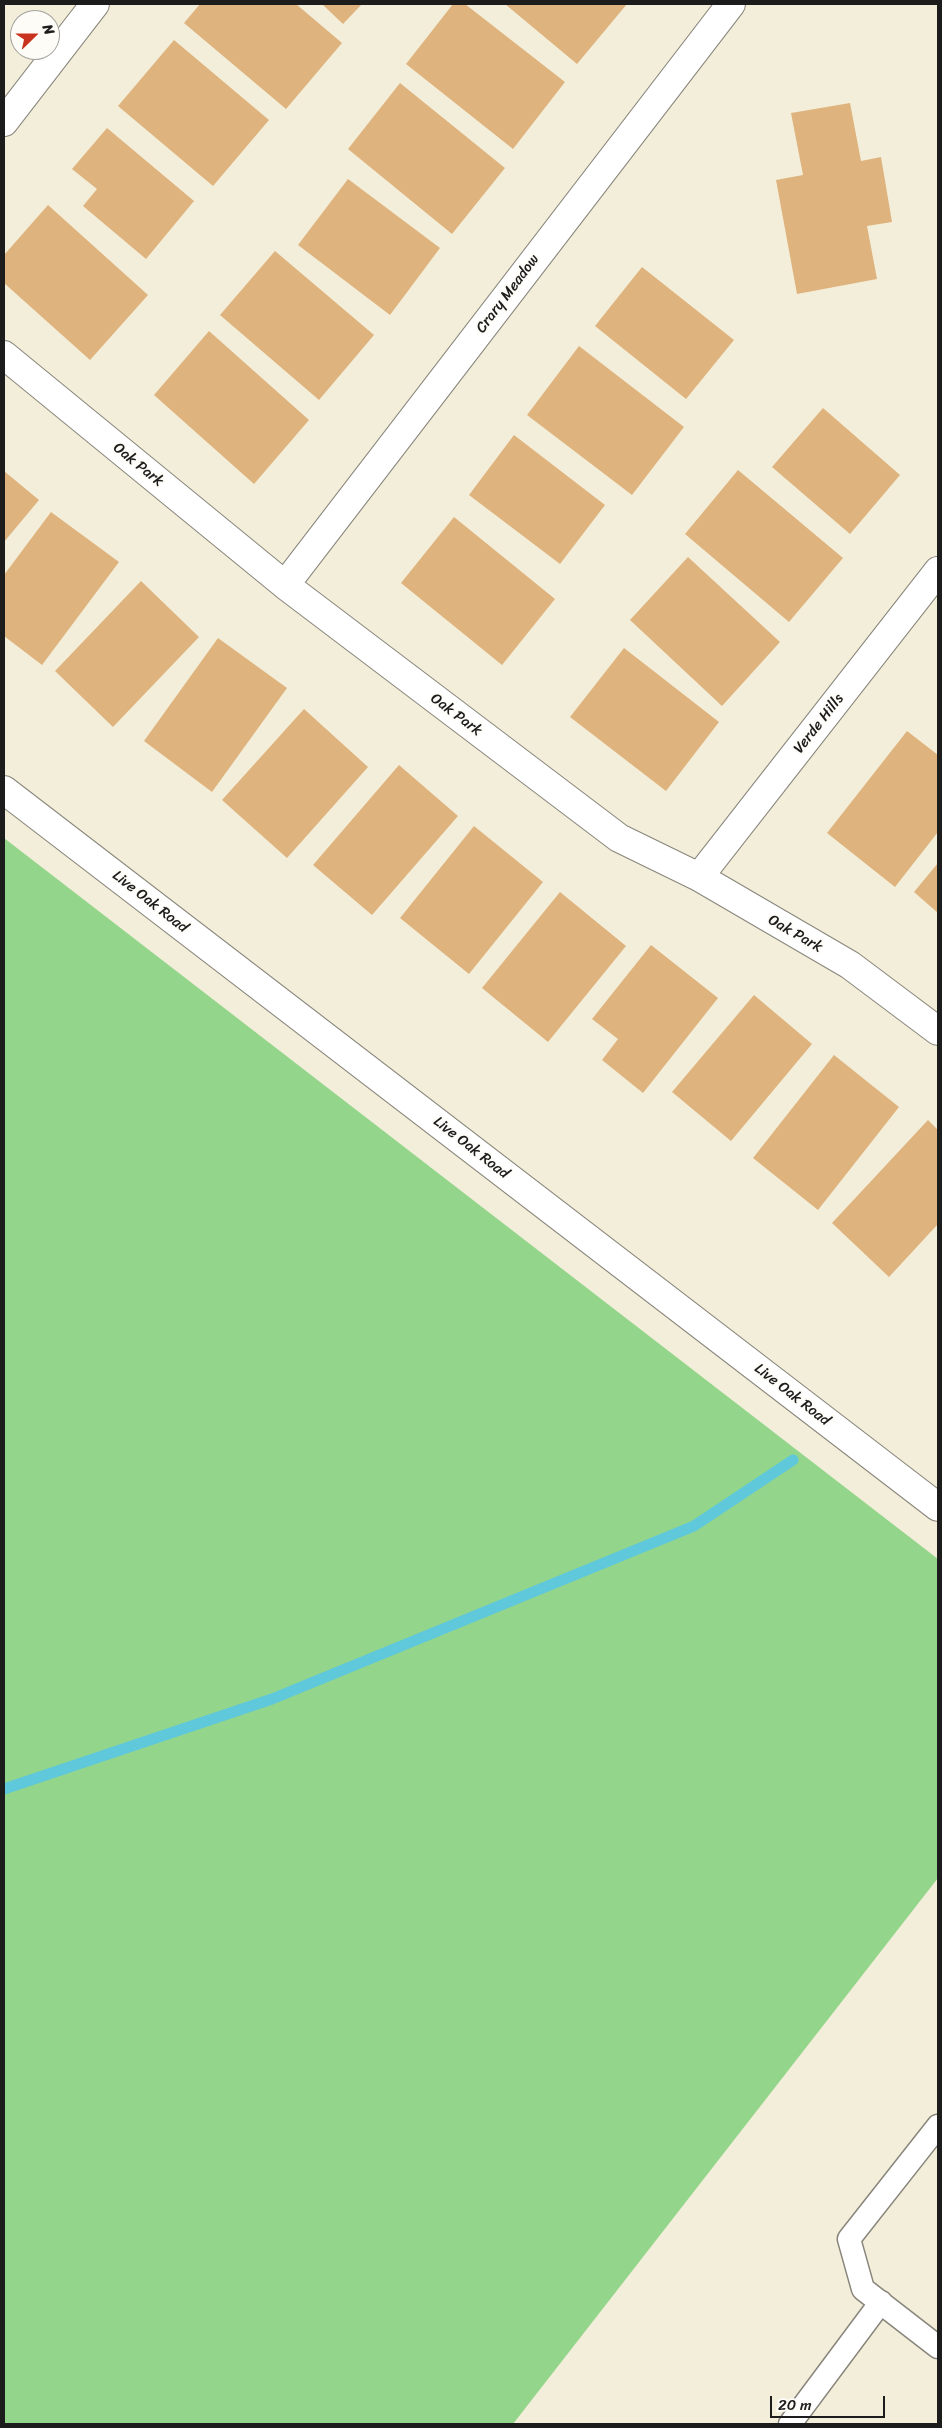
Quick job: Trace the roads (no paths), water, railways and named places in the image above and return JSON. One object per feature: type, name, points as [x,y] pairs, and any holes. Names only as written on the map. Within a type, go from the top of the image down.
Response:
[{"type":"street","points":[[4,122],[95,4]]},
{"type":"street","name":"Crary Meadow","points":[[285,585],[731,4]]},
{"type":"street","name":"Oak Park","points":[[4,355],[285,585],[619,838],[699,877],[850,965],[938,1031]]},
{"type":"street","name":"Verde Hills","points":[[699,877],[938,571]]},
{"type":"street","name":"Live Oak Road","points":[[4,790],[938,1507]]},
{"type":"lane","points":[[938,2126],[849,2239],[863,2289],[938,2347]]},
{"type":"lane","points":[[790,2424],[881,2302]]},
{"type":"waterway","points":[[4,1789],[272,1699],[694,1526],[793,1460]]}]
